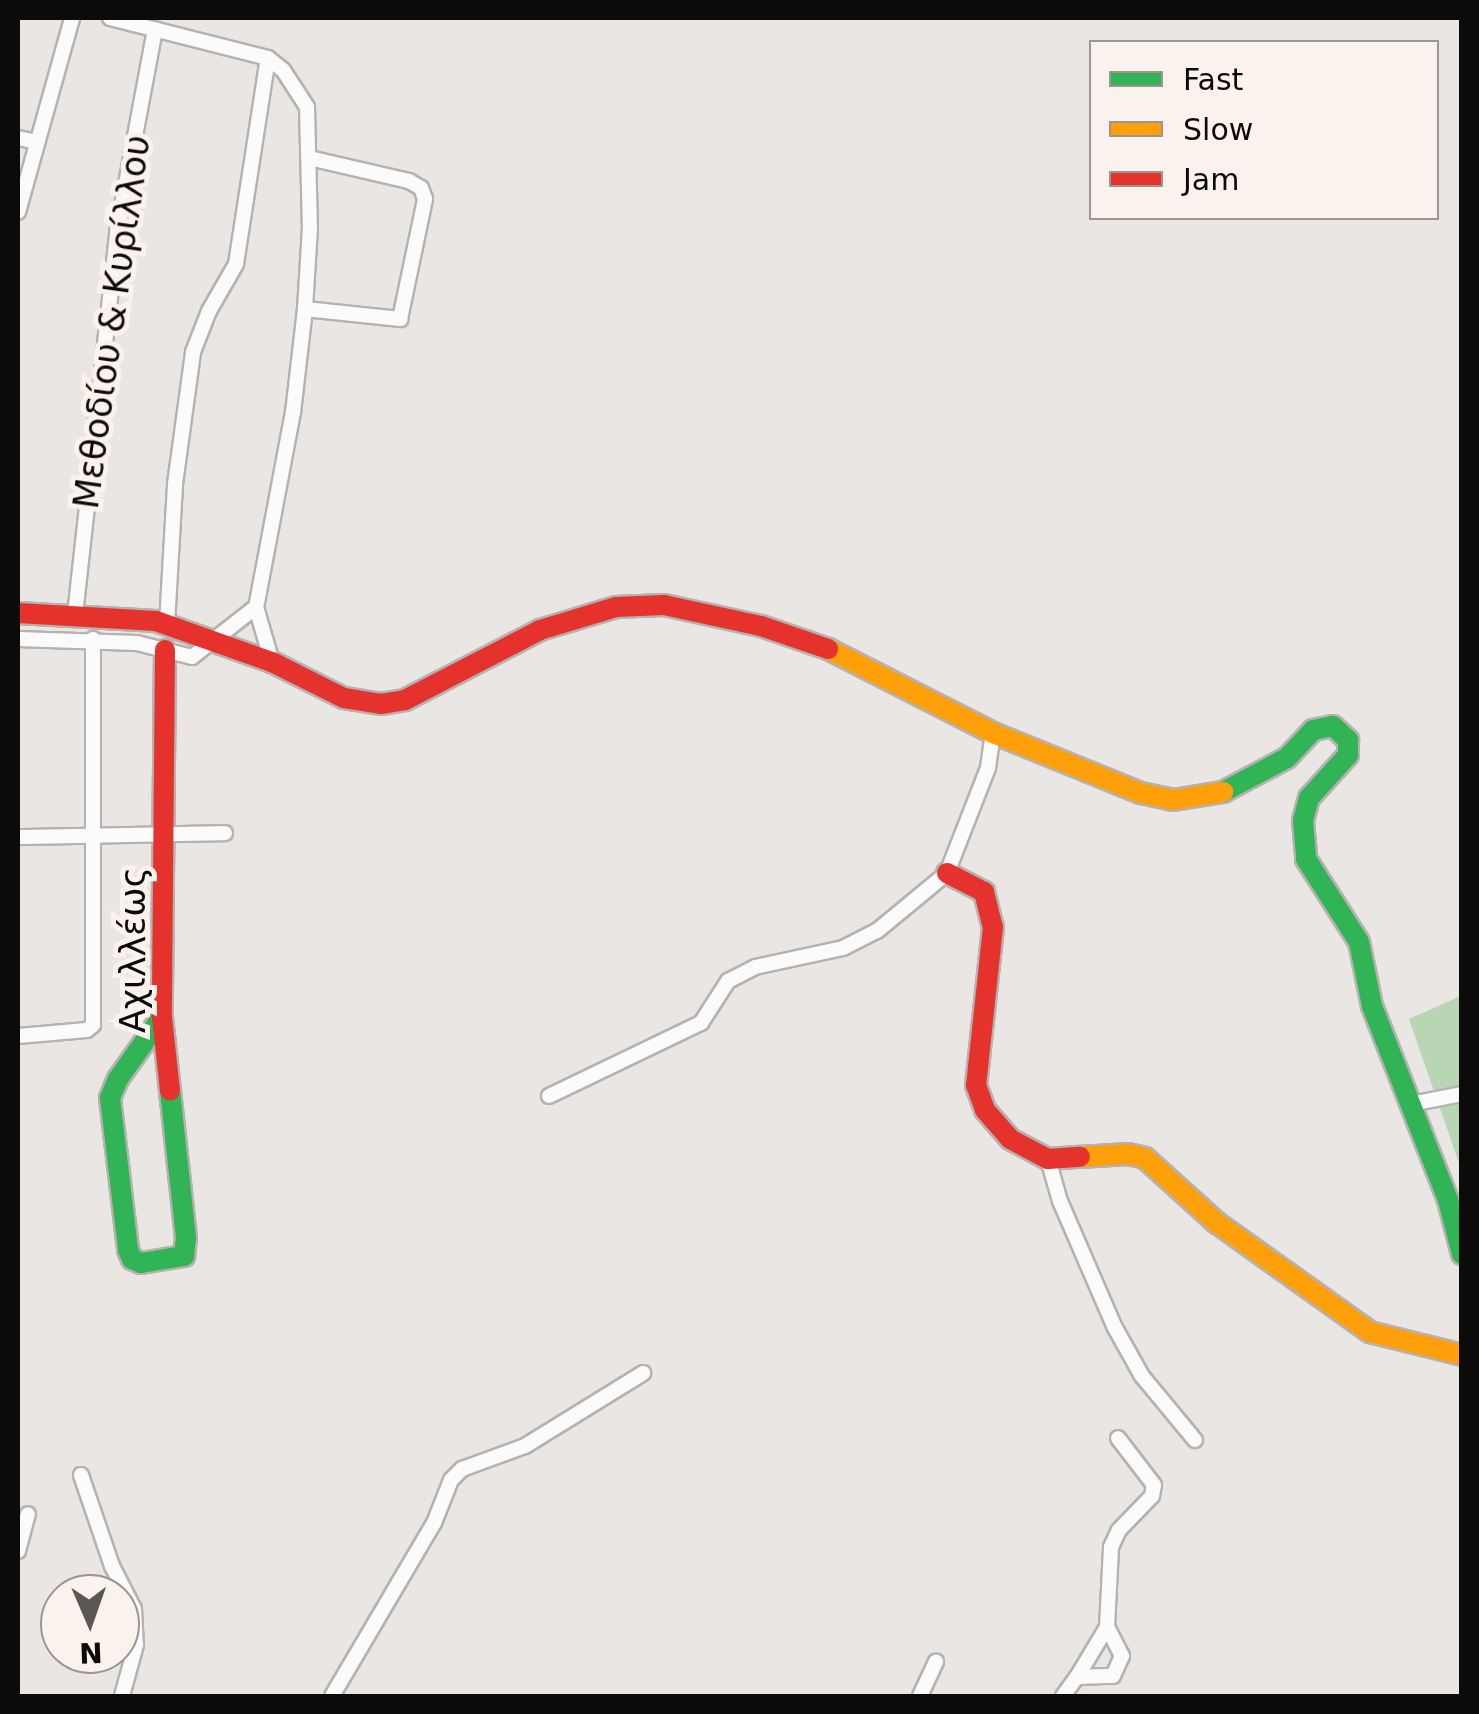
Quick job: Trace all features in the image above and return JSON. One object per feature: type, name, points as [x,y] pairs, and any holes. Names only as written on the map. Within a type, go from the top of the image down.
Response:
[{"type":"street","points":[[18,212],[72,18]]},
{"type":"street","points":[[110,18],[268,58],[283,70],[307,108],[305,309],[292,412],[256,607],[272,662]]},
{"type":"street","name":"Μεθοδίου & Κυρίλλου","points":[[75,615],[118,227],[155,29]]},
{"type":"street","points":[[167,624],[175,484],[193,352],[209,311],[236,264],[268,58]]},
{"type":"street","points":[[18,138],[38,142]]},
{"type":"street","points":[[305,309],[400,319],[425,199],[421,188],[409,181],[309,158]]},
{"type":"street","points":[[18,614],[142,618],[167,624],[272,662],[344,698],[390,704],[540,630],[616,607],[664,605],[762,626],[822,646],[993,732],[1140,793],[1190,800],[1219,795],[1260,776],[1319,727],[1340,729],[1348,740],[1348,754],[1309,798],[1303,821],[1304,848],[1311,869],[1359,942],[1372,1006],[1448,1200],[1462,1254]]},
{"type":"street","points":[[18,640],[92,638],[192,656],[256,607]]},
{"type":"street","points":[[92,638],[94,836]]},
{"type":"street","name":"Αχιλλέως","points":[[162,1017],[113,1086],[110,1098],[132,1259],[141,1263],[184,1256],[185,1248],[162,1017],[165,650]]},
{"type":"street","points":[[549,1096],[701,1024],[728,981],[754,967],[843,948],[877,931],[947,873],[988,768],[993,732]]},
{"type":"street","points":[[18,837],[226,833]]},
{"type":"street","name":"Αχιλλέως","points":[[18,1036],[86,1030],[93,1025],[94,836]]},
{"type":"street","points":[[947,873],[984,892],[993,928],[976,1085],[997,1126],[1024,1149],[1048,1159],[1128,1154],[1145,1158],[1217,1222],[1370,1332],[1462,1355]]},
{"type":"street","points":[[1411,1104],[1462,1094]]},
{"type":"street","points":[[1048,1159],[1060,1201],[1114,1326],[1142,1376],[1194,1440]]},
{"type":"street","points":[[332,1696],[434,1523],[451,1480],[462,1468],[525,1446],[643,1373]]},
{"type":"street","points":[[1077,1677],[1113,1676],[1122,1651],[1107,1627],[1106,1574],[1113,1537],[1152,1496],[1154,1485],[1118,1438]]},
{"type":"street","points":[[82,1475],[112,1566],[134,1609],[136,1645],[122,1696]]},
{"type":"street","points":[[18,1551],[28,1514]]},
{"type":"street","points":[[1062,1696],[1107,1627]]},
{"type":"street","points":[[920,1696],[936,1661]]},
{"type":"green space","points":[[1461,996],[1461,1169],[1409,1019]]},
{"type":"traffic: fast","points":[[1223,792],[1287,758],[1313,730],[1333,726],[1348,740],[1348,755],[1309,798],[1303,821],[1306,859],[1359,942],[1372,1006],[1448,1200],[1462,1254]]},
{"type":"traffic: fast","points":[[162,1017],[118,1079],[110,1098],[128,1250],[132,1259],[141,1263],[184,1256],[186,1238],[170,1091]]},
{"type":"traffic: slow","points":[[828,649],[993,733],[1141,793],[1173,800],[1223,792]]},
{"type":"traffic: slow","points":[[1080,1157],[1128,1154],[1145,1158],[1217,1223],[1370,1332],[1462,1355]]},
{"type":"traffic: jam","points":[[18,613],[156,621],[272,662],[344,698],[381,704],[405,700],[540,630],[616,607],[664,605],[761,626],[828,649]]},
{"type":"traffic: jam","points":[[165,650],[162,1017],[170,1091]]},
{"type":"traffic: jam","points":[[947,873],[984,892],[993,927],[976,1085],[985,1110],[1010,1139],[1048,1159],[1080,1157]]}]
